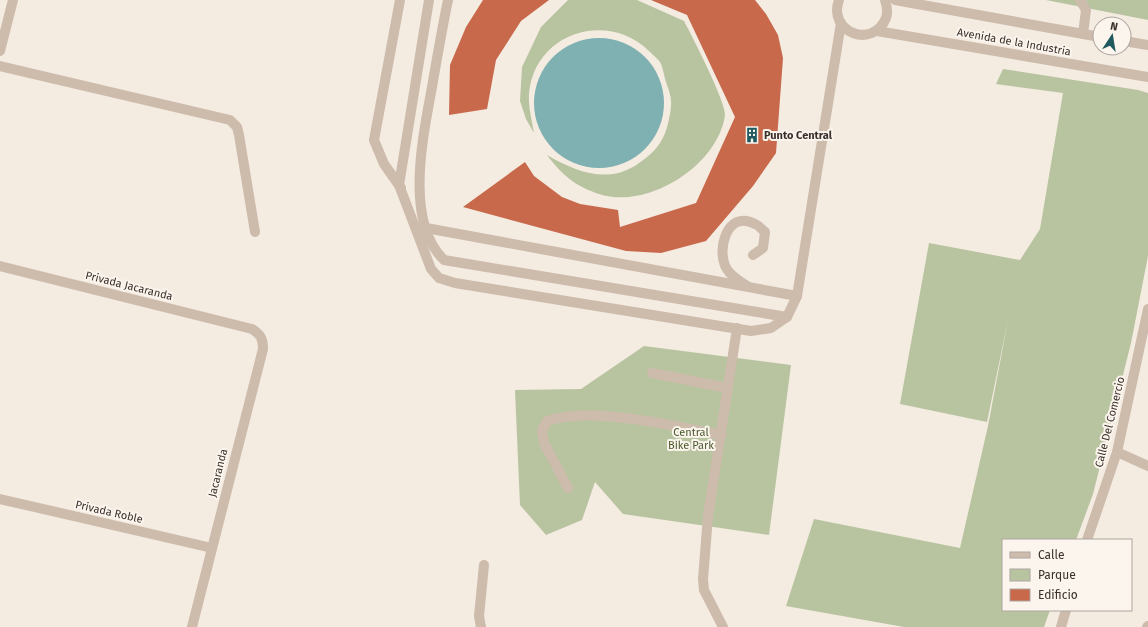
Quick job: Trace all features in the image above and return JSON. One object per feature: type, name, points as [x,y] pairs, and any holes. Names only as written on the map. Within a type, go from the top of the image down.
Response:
[{"type":"street","points":[[0,50],[12,0]]},
{"type":"street","points":[[400,0],[375,128],[374,140],[384,164],[426,228],[797,296]]},
{"type":"street","points":[[428,0],[399,185],[431,269],[439,278],[455,283],[751,331],[771,328],[787,317],[797,296],[841,23]]},
{"type":"street","points":[[448,0],[421,148],[419,186],[426,228],[434,251],[444,260],[787,317]]},
{"type":"street","points":[[840,0],[837,6],[837,16],[848,32],[858,35],[868,35],[877,31],[883,24],[887,14],[887,5],[885,0]]},
{"type":"street","name":"Avenida de la Industria","points":[[895,0],[1092,36]]},
{"type":"street","points":[[1080,0],[1086,10],[1083,34]]},
{"type":"street","name":"Avenida de la Industria","points":[[877,31],[1148,77]]},
{"type":"street","points":[[1132,42],[1148,45]]},
{"type":"street","points":[[0,66],[230,120],[237,127],[240,135],[255,232]]},
{"type":"street","points":[[748,287],[729,272],[723,259],[724,238],[729,227],[741,221],[755,223],[765,232],[763,248],[752,255]]},
{"type":"street","name":"Privada Jacaranda","points":[[0,266],[252,328]]},
{"type":"street","name":"Calle Del Comercio","points":[[1087,539],[1117,452],[1148,309]]},
{"type":"street","name":"Jacaranda","points":[[192,627],[263,349],[262,337],[252,328]]},
{"type":"street","points":[[722,627],[704,590],[703,578],[708,516],[722,435],[727,388],[737,328]]},
{"type":"street","points":[[652,373],[727,388]]},
{"type":"street","points":[[568,488],[544,443],[542,431],[548,421],[562,416],[579,415],[660,424],[722,435]]},
{"type":"street","points":[[1117,452],[1148,466]]},
{"type":"street","name":"Privada Roble","points":[[0,499],[212,548]]},
{"type":"street","points":[[481,627],[479,616],[484,566]]},
{"type":"street","points":[[1061,627],[1066,611]]},
{"type":"green space","points":[[568,0],[637,0],[684,21],[715,84],[725,115],[720,134],[709,151],[695,167],[677,180],[638,196],[618,197],[599,194],[590,191],[570,179],[547,155],[569,167],[593,174],[604,175],[628,170],[646,158],[657,148],[664,136],[671,109],[670,94],[662,66],[649,51],[632,39],[613,32],[594,31],[575,34],[558,43],[544,56],[534,73],[529,99],[534,133],[526,119],[520,101],[522,67],[541,27]]},
{"type":"green space","points":[[1046,0],[1148,0],[1148,20]]},
{"type":"green space","points":[[1003,69],[1138,90],[1148,93],[1148,256],[1131,343],[1093,494],[1076,539],[1002,539],[1002,611],[1050,611],[1044,627],[904,627],[786,606],[814,519],[960,548],[988,426],[1008,320],[987,422],[900,404],[929,243],[1020,260],[1040,229],[1063,93],[996,84]]},
{"type":"green space","name":"Central Bike Park","points":[[644,346],[791,365],[769,535],[623,514],[595,482],[582,520],[546,535],[520,505],[515,390],[581,389]]},
{"type":"water","points":[[605,38],[624,43],[645,57],[659,78],[663,90],[663,116],[659,128],[645,149],[624,163],[612,167],[593,168],[574,163],[553,149],[539,128],[535,116],[534,97],[539,78],[553,57],[574,43],[586,39]]},
{"type":"building","points":[[483,0],[549,0],[521,21],[496,60],[487,109],[449,115],[450,65],[466,27]]},
{"type":"building","name":"Punto Central","points":[[651,0],[755,0],[766,14],[778,35],[783,58],[776,153],[753,186],[706,241],[661,253],[626,251],[463,207],[525,162],[534,176],[562,197],[580,204],[618,210],[620,227],[696,203],[735,117],[687,15]]},
{"type":"place","name":"Punto Central","points":[[752,135]]}]
